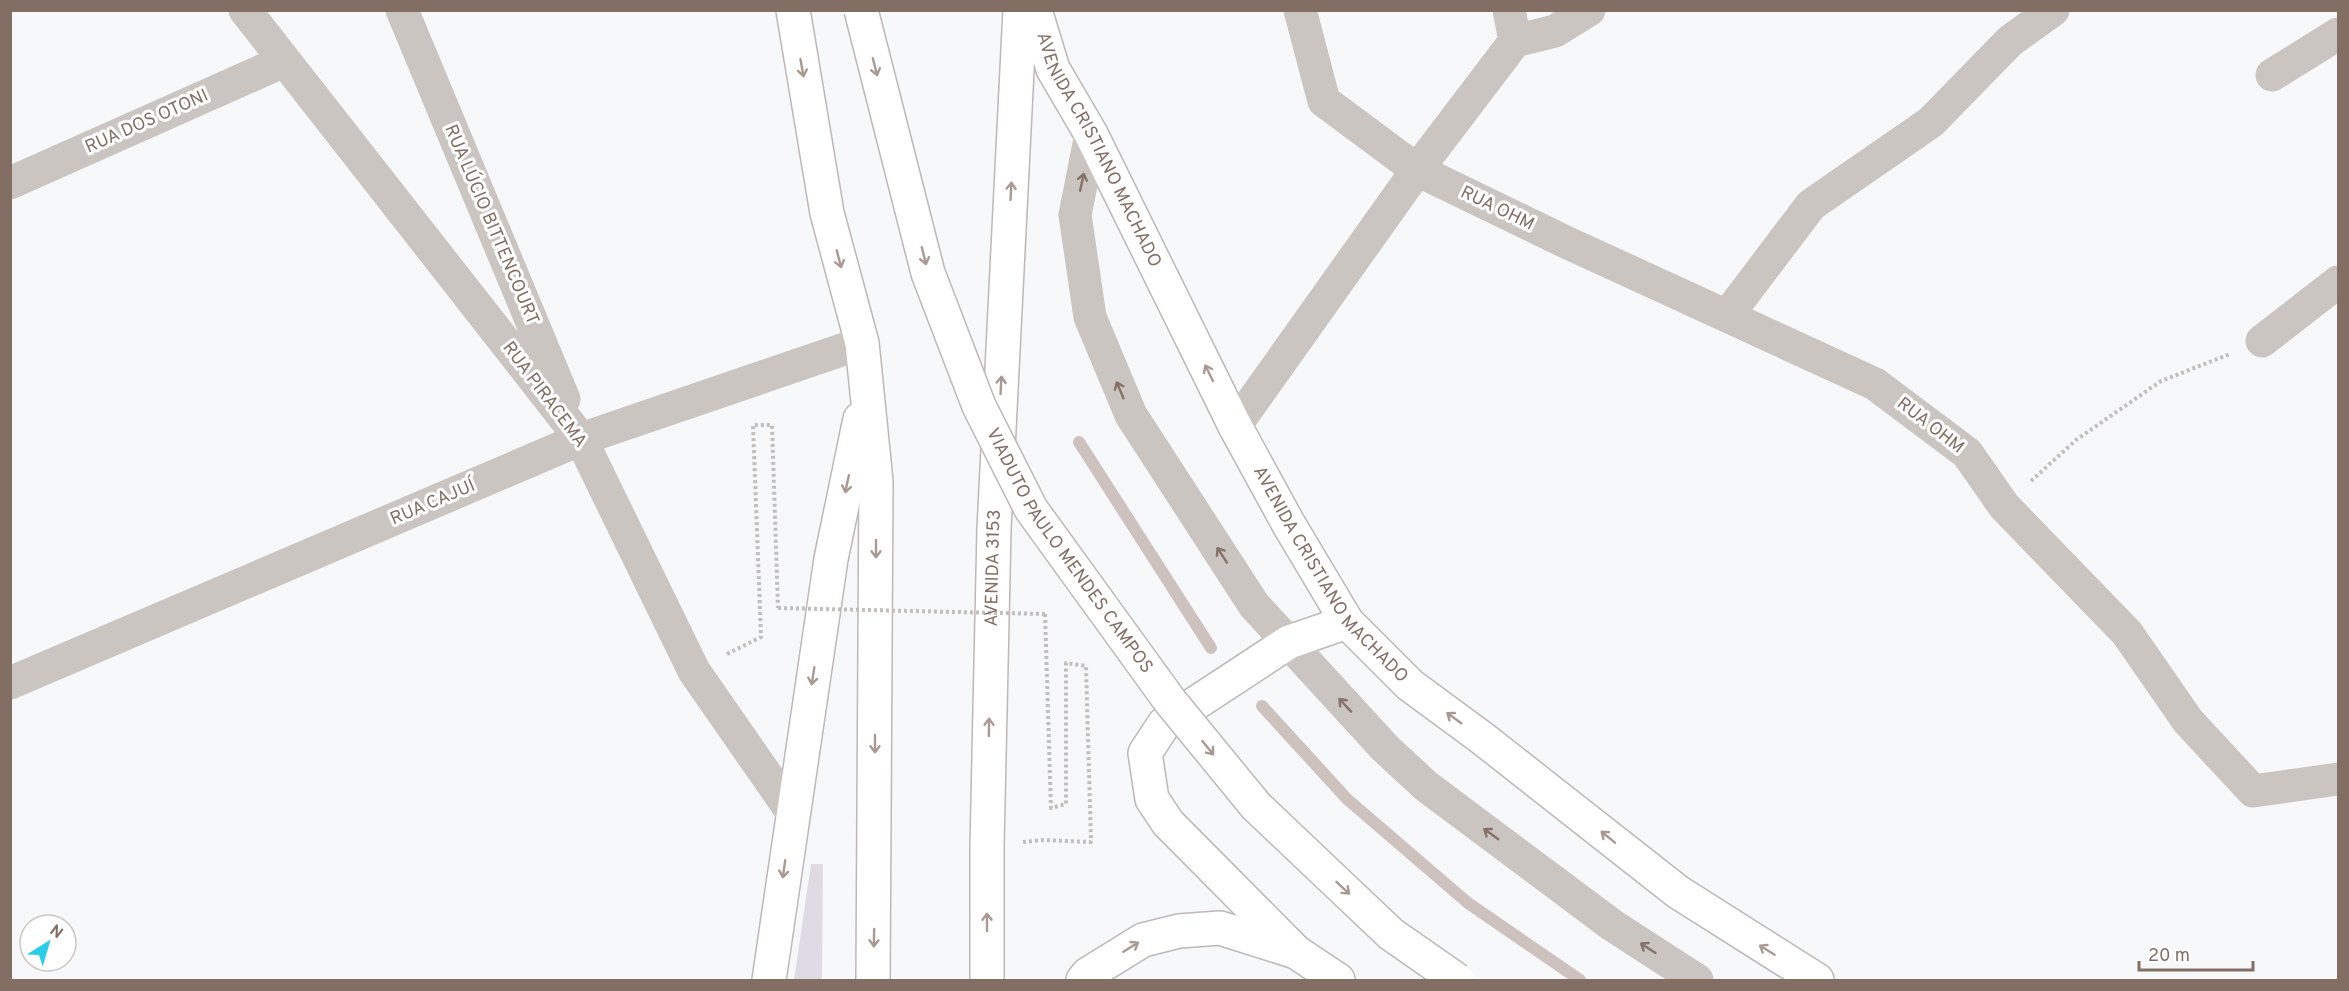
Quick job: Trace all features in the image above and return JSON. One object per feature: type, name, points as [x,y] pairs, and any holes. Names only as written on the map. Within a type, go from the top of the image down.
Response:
[{"type":"highway","points":[[793,10],[826,213],[862,343],[876,481],[873,981]]},
{"type":"highway","name":"VIADUTO PAULO MENDES CAMPOS","points":[[861,10],[928,273],[979,406],[1031,509],[1170,701],[1256,806],[1391,934],[1457,981]]},
{"type":"highway","name":"AVENIDA 3153","points":[[987,981],[987,847],[994,529],[1020,10]]},
{"type":"highway","name":"AVENIDA CRISTIANO MACHADO","points":[[1035,10],[1053,69],[1091,134],[1235,426],[1288,523],[1347,622],[1410,685],[1491,745],[1678,892],[1817,981]]},
{"type":"highway","points":[[769,981],[792,812],[831,559],[867,385]]},
{"type":"highway","points":[[1338,981],[1296,952],[1168,823],[1152,799],[1145,753],[1164,724],[1280,648],[1347,622]]},
{"type":"highway","points":[[1083,981],[1088,974],[1143,940],[1179,932],[1220,928],[1296,952]]},
{"type":"street","name":"RUA PIRACEMA","points":[[245,10],[581,439],[694,671],[792,812]]},
{"type":"street","name":"RUA LÚCIO BITTENCOURT","points":[[402,10],[581,439]]},
{"type":"street","name":"RUA OHM","points":[[1300,10],[1324,101],[1417,170],[1875,384],[1967,453],[2004,506],[2127,633],[2188,721],[2253,791],[2338,779]]},
{"type":"street","points":[[1235,426],[1417,170],[1512,26],[1555,31],[1589,10]]},
{"type":"street","points":[[1727,316],[1811,205],[1930,122],[2010,41],[2053,10]]},
{"type":"street","points":[[2272,75],[2338,34]]},
{"type":"street","name":"RUA DOS OTONI","points":[[10,183],[284,61]]},
{"type":"street","points":[[1091,134],[1075,215],[1090,317],[1131,415],[1254,604],[1280,648],[1426,786],[1612,925],[1697,981]]},
{"type":"street","points":[[2262,341],[2338,282]]},
{"type":"street","name":"RUA CAJUÍ","points":[[10,683],[581,439],[862,343]]},
{"type":"path","points":[[2004,506],[2076,440],[2161,381],[2262,341]]},
{"type":"path","points":[[694,671],[761,637],[753,425],[772,426],[778,608],[1045,614],[1051,808],[1066,804],[1066,663],[1086,666],[1090,842],[1043,840],[987,847]]},
{"type":"shaded area","points":[[811,864],[823,864],[822,980],[794,980]]},
{"type":"waterway","points":[[1079,442],[1211,648]]},
{"type":"waterway","points":[[1262,706],[1347,799],[1468,903],[1580,980]]}]
